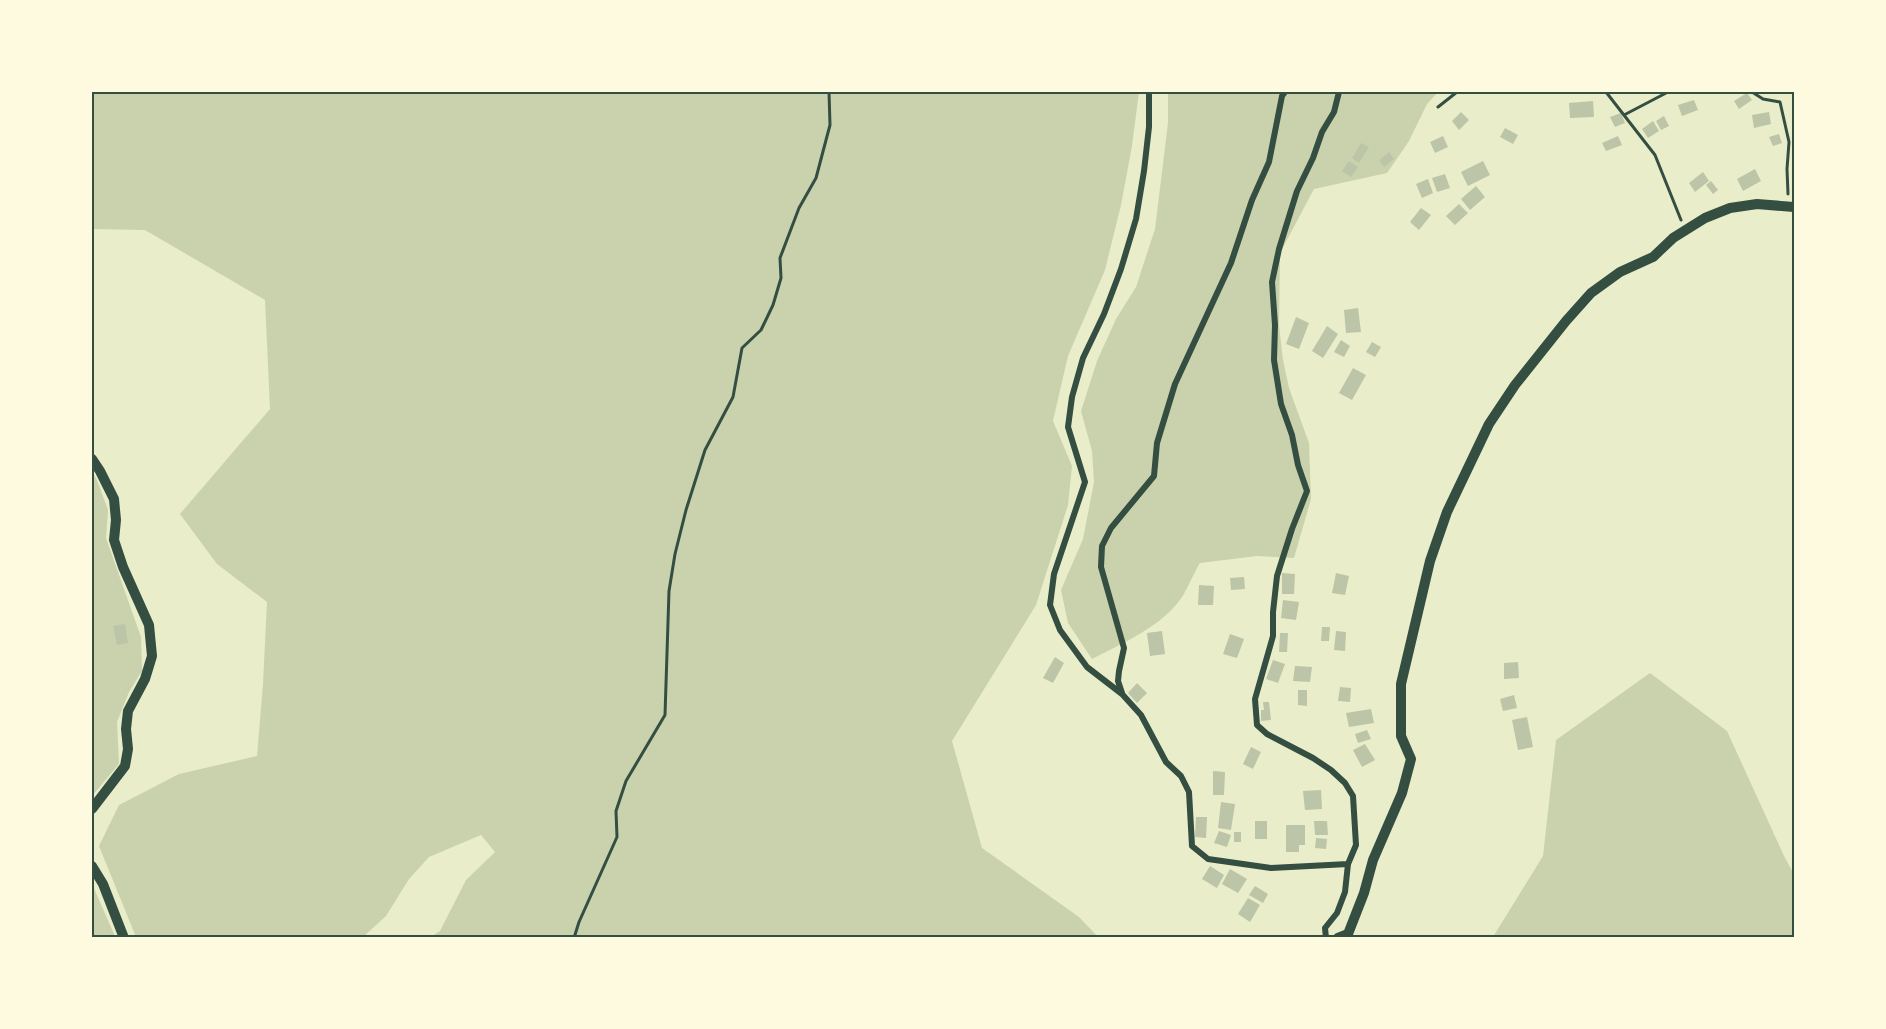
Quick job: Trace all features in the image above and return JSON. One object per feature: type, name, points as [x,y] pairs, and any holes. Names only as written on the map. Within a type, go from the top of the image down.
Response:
[{"type":"street","points":[[1149,92],[1149,127],[1136,219],[1104,315],[1083,358],[1072,397],[1068,427],[1085,483],[1054,574],[1050,605],[1060,630],[1087,667],[1122,694],[1141,715],[1166,762],[1181,776],[1189,792],[1192,846],[1208,858],[1271,868],[1348,864]]},
{"type":"street","points":[[1122,694],[1118,681],[1124,648],[1101,567],[1102,546],[1111,528],[1154,476],[1156,443],[1175,384],[1232,263],[1252,200],[1269,162],[1282,96],[1285,92]]},
{"type":"street","points":[[1326,938],[1325,928],[1336,913],[1345,892],[1348,864],[1356,845],[1353,796],[1346,783],[1331,770],[1267,734],[1257,725],[1255,699],[1274,636],[1273,612],[1277,576],[1307,491],[1281,404],[1277,382],[1274,360],[1275,325],[1272,282],[1279,249],[1297,191],[1313,158],[1322,132],[1334,112],[1339,92]]},
{"type":"street","points":[[1345,936],[1364,893],[1373,860],[1402,793],[1411,759],[1401,736],[1401,684],[1430,561],[1447,512],[1489,424],[1539,352],[1591,293],[1620,272],[1653,256],[1684,230],[1730,208],[1757,204],[1792,207]]},
{"type":"street","points":[[92,459],[114,499],[116,520],[114,540],[123,567],[149,625],[152,656],[145,679],[128,711],[126,729],[128,749],[125,766],[92,809]]},
{"type":"street","points":[[92,866],[103,884],[124,938]]},
{"type":"path","points":[[574,938],[617,837],[616,810],[626,781],[665,715],[669,591],[686,510],[705,450],[733,397],[742,348],[761,330],[773,305],[781,278],[780,258],[799,208],[816,178],[830,125],[829,92]]},
{"type":"path","points":[[1438,106],[1457,92]]},
{"type":"path","points":[[1606,92],[1655,155],[1684,230]]},
{"type":"path","points":[[1624,115],[1668,92]]},
{"type":"path","points":[[1752,92],[1763,99],[1780,102],[1789,142],[1787,169],[1792,207]]},
{"type":"green space","points":[[92,92],[1139,92],[1121,205],[1105,270],[1068,356],[1053,421],[1072,466],[1068,505],[1036,605],[952,741],[982,848],[1079,917],[1098,937],[431,937],[440,931],[466,880],[495,852],[481,835],[429,857],[409,879],[386,916],[363,937],[136,937],[99,846],[119,805],[179,774],[257,756],[267,602],[217,564],[180,514],[270,409],[265,300],[145,230],[92,229]]},
{"type":"green space","points":[[1168,92],[1438,92],[1427,104],[1409,141],[1387,173],[1314,189],[1280,253],[1279,325],[1283,360],[1289,388],[1309,443],[1311,499],[1294,558],[1257,556],[1200,563],[1183,596],[1158,622],[1137,636],[1092,659],[1068,623],[1061,590],[1083,539],[1094,482],[1092,451],[1081,411],[1097,361],[1116,319],[1136,287],[1155,229],[1168,123]]},
{"type":"green space","points":[[92,472],[108,510],[106,538],[141,637],[142,671],[129,692],[117,722],[119,764],[92,796]]},
{"type":"green space","points":[[1650,673],[1727,731],[1794,874],[1794,937],[1493,937],[1543,856],[1556,740]]},
{"type":"green space","points":[[92,884],[114,934],[114,937],[92,937]]},
{"type":"building","points":[[1747,93],[1752,100],[1739,109],[1734,101]]},
{"type":"building","points":[[1694,100],[1698,110],[1682,116],[1678,105]]},
{"type":"building","points":[[1593,101],[1594,117],[1570,118],[1569,103]]},
{"type":"building","points":[[1461,112],[1469,120],[1459,130],[1452,121]]},
{"type":"building","points":[[1769,112],[1771,124],[1754,128],[1752,115]]},
{"type":"building","points":[[1621,113],[1625,123],[1615,127],[1610,117]]},
{"type":"building","points":[[1664,116],[1669,126],[1661,130],[1656,121]]},
{"type":"building","points":[[1653,121],[1659,131],[1648,138],[1642,129]]},
{"type":"building","points":[[1505,128],[1518,135],[1513,144],[1500,137]]},
{"type":"building","points":[[1779,134],[1782,143],[1773,146],[1769,137]]},
{"type":"building","points":[[1443,136],[1448,147],[1435,153],[1430,142]]},
{"type":"building","points":[[1618,136],[1622,145],[1606,151],[1602,143]]},
{"type":"building","points":[[1361,143],[1369,147],[1359,163],[1352,158]]},
{"type":"building","points":[[1389,152],[1394,159],[1384,167],[1379,160]]},
{"type":"building","points":[[1349,161],[1358,167],[1351,177],[1342,171]]},
{"type":"building","points":[[1483,161],[1490,175],[1468,186],[1461,172]]},
{"type":"building","points":[[1755,169],[1761,181],[1743,191],[1737,179]]},
{"type":"building","points":[[1703,172],[1709,181],[1695,192],[1689,183]]},
{"type":"building","points":[[1445,174],[1450,188],[1437,192],[1432,178]]},
{"type":"building","points":[[1428,179],[1433,193],[1422,198],[1416,184]]},
{"type":"building","points":[[1711,181],[1718,190],[1713,194],[1706,185]]},
{"type":"building","points":[[1476,186],[1485,197],[1470,210],[1461,199]]},
{"type":"building","points":[[1459,204],[1468,213],[1455,225],[1446,216]]},
{"type":"building","points":[[1421,208],[1431,215],[1419,230],[1410,222]]},
{"type":"building","points":[[1358,308],[1361,332],[1346,333],[1344,310]]},
{"type":"building","points":[[1296,317],[1309,323],[1299,349],[1286,344]]},
{"type":"building","points":[[1327,326],[1338,334],[1323,358],[1312,351]]},
{"type":"building","points":[[1341,340],[1350,346],[1344,357],[1334,352]]},
{"type":"building","points":[[1372,342],[1381,347],[1375,357],[1366,352]]},
{"type":"building","points":[[1353,368],[1366,375],[1352,400],[1339,393]]},
{"type":"building","points":[[1282,573],[1295,574],[1294,594],[1282,594]]},
{"type":"building","points":[[1336,573],[1349,576],[1345,595],[1332,593]]},
{"type":"building","points":[[1244,577],[1245,589],[1231,590],[1230,578]]},
{"type":"building","points":[[1199,585],[1214,586],[1213,605],[1198,605]]},
{"type":"building","points":[[1283,600],[1299,602],[1296,620],[1281,618]]},
{"type":"building","points":[[125,624],[128,643],[117,645],[113,626]]},
{"type":"building","points":[[1322,627],[1330,627],[1329,641],[1321,641]]},
{"type":"building","points":[[1162,631],[1165,654],[1150,656],[1147,633]]},
{"type":"building","points":[[1336,631],[1346,632],[1345,651],[1334,650]]},
{"type":"building","points":[[1280,633],[1288,633],[1287,652],[1279,652]]},
{"type":"building","points":[[1230,634],[1244,639],[1237,658],[1223,654]]},
{"type":"building","points":[[1055,657],[1064,663],[1053,683],[1043,678]]},
{"type":"building","points":[[1273,660],[1285,664],[1278,683],[1266,679]]},
{"type":"building","points":[[1518,662],[1519,678],[1504,679],[1504,663]]},
{"type":"building","points":[[1295,666],[1312,667],[1310,682],[1293,681]]},
{"type":"building","points":[[1137,683],[1147,693],[1137,703],[1128,693]]},
{"type":"building","points":[[1340,687],[1351,688],[1350,702],[1338,701]]},
{"type":"building","points":[[1298,690],[1307,690],[1307,706],[1298,705]]},
{"type":"building","points":[[1514,695],[1517,708],[1503,711],[1500,699]]},
{"type":"building","points":[[1263,702],[1269,702],[1271,720],[1261,721],[1261,710],[1264,710]]},
{"type":"building","points":[[1371,709],[1374,723],[1349,727],[1346,713]]},
{"type":"building","points":[[1527,717],[1533,747],[1518,750],[1512,720]]},
{"type":"building","points":[[1367,730],[1371,739],[1358,743],[1355,734]]},
{"type":"building","points":[[1365,744],[1375,760],[1362,767],[1353,750]]},
{"type":"building","points":[[1251,747],[1261,752],[1253,769],[1243,764]]},
{"type":"building","points":[[1213,771],[1225,772],[1224,795],[1213,795]]},
{"type":"building","points":[[1321,790],[1322,809],[1305,810],[1303,791]]},
{"type":"building","points":[[1221,802],[1235,804],[1231,830],[1218,828]]},
{"type":"building","points":[[1196,817],[1207,817],[1206,838],[1195,837]]},
{"type":"building","points":[[1255,821],[1267,821],[1267,839],[1255,839]]},
{"type":"building","points":[[1314,821],[1327,821],[1328,835],[1315,835]]},
{"type":"building","points":[[1286,825],[1305,825],[1305,845],[1299,845],[1299,852],[1286,852]]},
{"type":"building","points":[[1219,831],[1231,835],[1227,847],[1214,843]]},
{"type":"building","points":[[1234,832],[1241,832],[1241,842],[1234,842]]},
{"type":"building","points":[[1316,838],[1327,839],[1326,849],[1315,848]]},
{"type":"building","points":[[1210,866],[1224,875],[1217,888],[1202,879]]},
{"type":"building","points":[[1230,869],[1247,879],[1238,893],[1222,884]]},
{"type":"building","points":[[1255,886],[1268,894],[1263,903],[1249,895]]},
{"type":"building","points":[[1248,898],[1260,905],[1250,922],[1238,914]]}]
